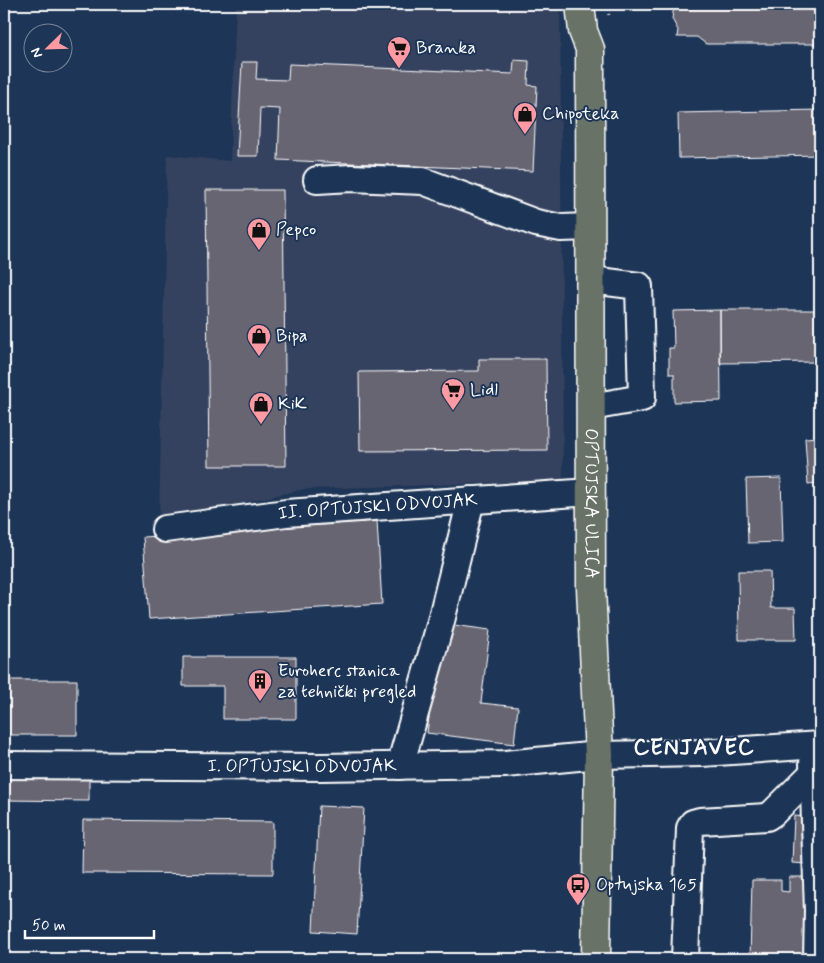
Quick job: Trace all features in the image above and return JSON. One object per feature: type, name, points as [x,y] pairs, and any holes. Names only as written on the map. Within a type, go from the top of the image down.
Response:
[{"type":"main road","name":"OPTUJSKA ULICA","points":[[580,4],[583,31],[590,49],[591,588],[599,755],[596,959]]},
{"type":"main road","name":"OPTUJSKA ULICA","points":[[590,49],[598,31],[603,11]]},
{"type":"street","points":[[317,180],[350,178],[423,181],[536,223],[561,228],[590,227]]},
{"type":"street","points":[[591,280],[639,286],[642,398],[591,407]]},
{"type":"street","name":"II. OPTUJSKI ODVOJAK","points":[[165,529],[286,513],[591,492]]},
{"type":"street","points":[[400,766],[440,625],[471,500]]},
{"type":"street","points":[[816,745],[813,773],[819,911],[818,950]]},
{"type":"street","name":"I. OPTUJSKI ODVOJAK","points":[[4,765],[154,767],[505,764],[599,755],[702,753],[816,745]]},
{"type":"street","points":[[685,959],[690,828],[693,823],[767,817],[813,773]]},
{"type":"path","points":[[603,11],[608,4]]},
{"type":"shaded area","points":[[236,4],[560,4],[563,481],[304,489],[159,522],[167,155],[230,161]]},
{"type":"building","points":[[678,4],[761,4],[761,7],[820,7],[820,44],[706,44],[697,37],[677,37],[678,30],[672,19],[673,12]]},
{"type":"building","points":[[514,60],[529,61],[528,85],[537,86],[533,171],[278,160],[280,109],[260,108],[258,156],[237,156],[242,62],[257,62],[256,79],[288,80],[289,64],[513,74]]},
{"type":"building","points":[[820,110],[820,155],[679,158],[678,113]]},
{"type":"building","points":[[206,190],[283,190],[286,466],[209,466]]},
{"type":"building","points":[[720,310],[721,401],[674,402],[674,374],[669,374],[669,348],[674,348],[673,311]]},
{"type":"building","points":[[720,310],[820,310],[820,362],[720,363]]},
{"type":"building","name":"Lidl","points":[[479,359],[546,359],[547,450],[360,451],[359,372],[479,371]]},
{"type":"building","points":[[820,437],[820,483],[808,484],[805,438]]},
{"type":"building","points":[[781,478],[783,542],[748,543],[746,479]]},
{"type":"building","points":[[377,521],[382,604],[149,619],[143,537]]},
{"type":"building","points":[[738,571],[770,571],[771,608],[795,608],[796,640],[739,640]]},
{"type":"building","points":[[453,625],[490,630],[481,703],[518,707],[514,744],[427,733],[439,637],[451,639]]},
{"type":"building","name":"Euroherc stanica za tehnički pregled","points":[[183,657],[296,657],[296,719],[223,719],[223,686],[183,686]]},
{"type":"building","points":[[4,680],[77,680],[77,735],[4,735]]},
{"type":"building","points":[[4,775],[89,776],[89,801],[4,800]]},
{"type":"building","points":[[319,806],[364,808],[357,934],[313,931]]},
{"type":"building","points":[[794,816],[808,817],[807,864],[792,863]]},
{"type":"building","points":[[83,820],[273,822],[273,874],[82,873]]},
{"type":"building","points":[[789,877],[812,877],[811,959],[750,959],[752,880],[781,880],[781,891],[789,892]]},
{"type":"place","name":"Branka","points":[[399,69]]},
{"type":"place","name":"Chipoteka","points":[[525,135]]},
{"type":"place","name":"Pepco","points":[[259,251]]},
{"type":"place","name":"Bipa","points":[[259,357]]},
{"type":"place","name":"Lidl","points":[[453,411]]},
{"type":"place","name":"KiK","points":[[261,425]]},
{"type":"place","name":"Euroherc stanica za tehnički pregled","points":[[260,702]]},
{"type":"place","name":"Optujska 165","points":[[578,906]]},
{"type":"district","name":"CENJAVEC","points":[[694,748]]}]
